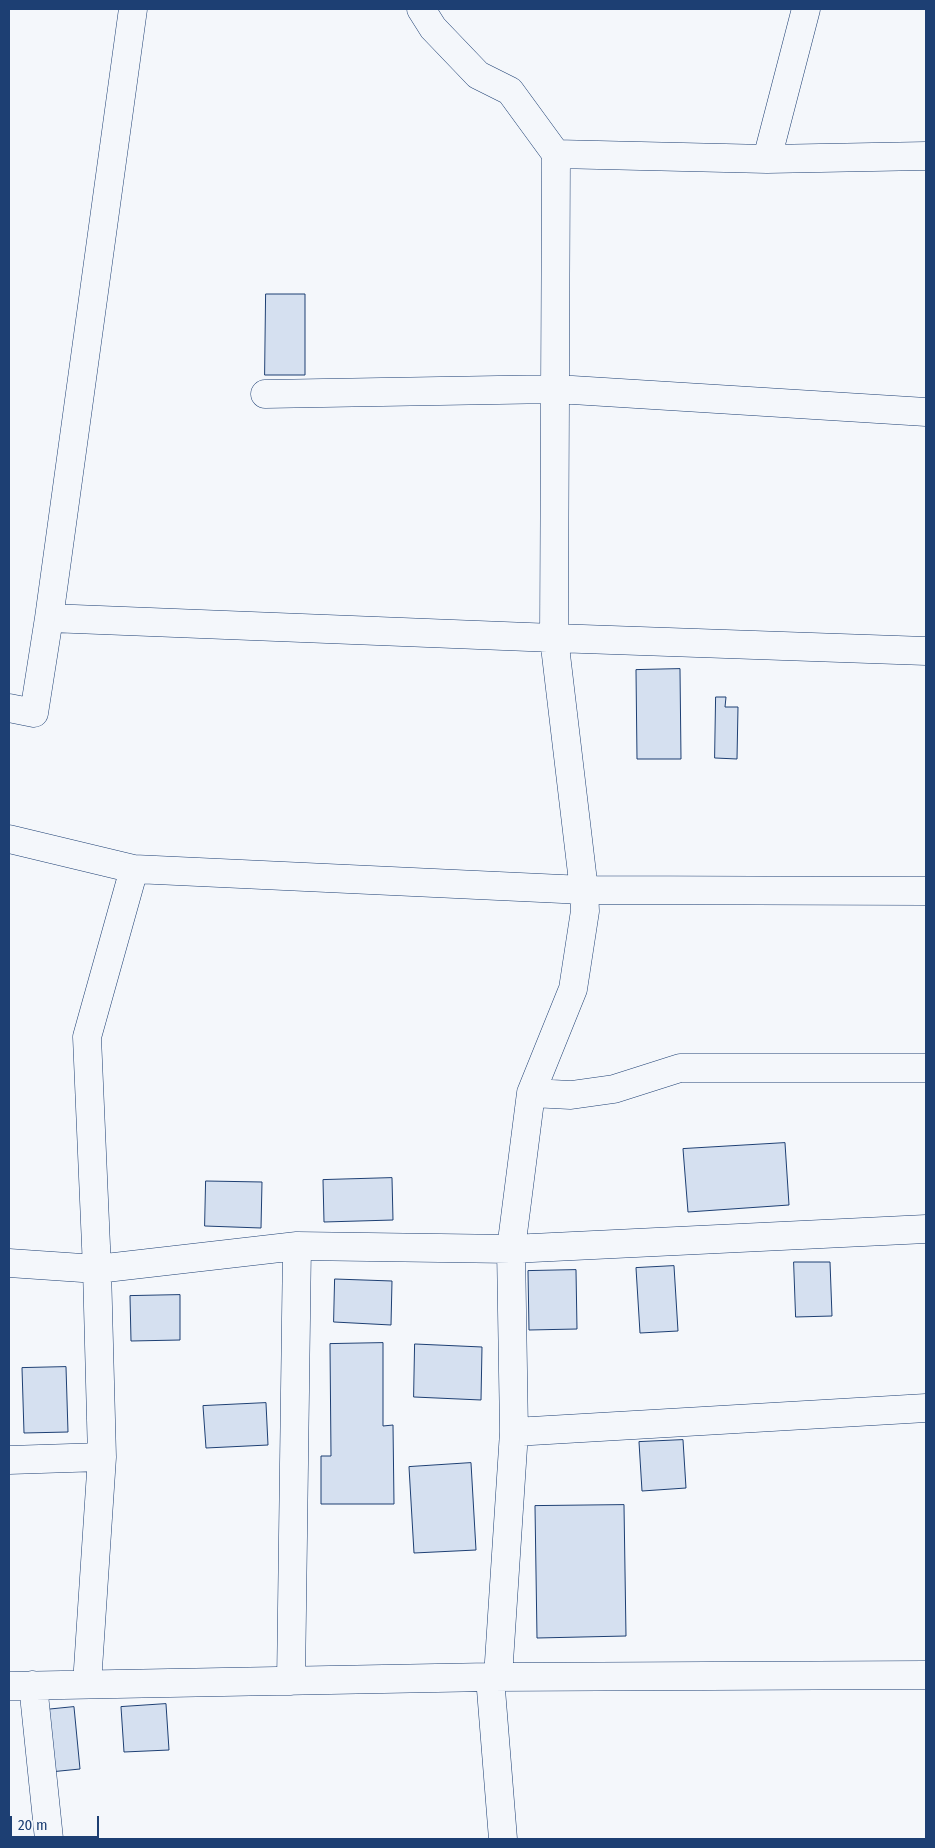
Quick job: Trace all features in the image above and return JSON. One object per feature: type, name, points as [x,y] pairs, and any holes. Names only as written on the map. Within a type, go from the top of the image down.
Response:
[{"type":"street","points":[[9,708],[34,714],[49,618],[133,9]]},
{"type":"street","points":[[421,9],[433,28],[478,75],[510,91],[556,154],[554,638],[584,890],[584,911],[573,989],[531,1094],[511,1249],[514,1432],[494,1677],[503,1839]]},
{"type":"street","points":[[766,159],[806,9]]},
{"type":"street","points":[[556,154],[766,159],[926,156]]},
{"type":"street","points":[[265,394],[556,389],[926,412]]},
{"type":"street","points":[[49,618],[926,651]]},
{"type":"street","points":[[9,839],[134,869],[584,890],[926,891]]},
{"type":"street","points":[[87,1684],[102,1457],[97,1269],[87,1037],[134,869]]},
{"type":"street","points":[[531,1094],[571,1095],[614,1089],[680,1068],[926,1068]]},
{"type":"street","points":[[9,1263],[97,1269],[297,1246],[511,1249],[926,1229]]},
{"type":"street","points":[[291,1681],[297,1246]]},
{"type":"street","points":[[514,1432],[926,1408]]},
{"type":"street","points":[[9,1460],[102,1457]]},
{"type":"street","points":[[49,1839],[21,1686],[494,1677],[926,1675]]},
{"type":"building","points":[[266,294],[305,294],[305,375],[265,375]]},
{"type":"building","points":[[680,669],[681,759],[637,759],[636,670]]},
{"type":"building","points":[[716,697],[726,697],[725,707],[738,707],[737,759],[715,758]]},
{"type":"building","points":[[785,1143],[789,1205],[688,1212],[683,1149]]},
{"type":"building","points":[[392,1178],[393,1220],[324,1222],[323,1180]]},
{"type":"building","points":[[206,1181],[262,1182],[261,1228],[205,1226]]},
{"type":"building","points":[[794,1262],[830,1262],[832,1316],[796,1317]]},
{"type":"building","points":[[674,1266],[678,1331],[640,1333],[636,1268]]},
{"type":"building","points":[[576,1270],[577,1329],[529,1330],[528,1271]]},
{"type":"building","points":[[335,1279],[392,1281],[391,1325],[334,1322]]},
{"type":"building","points":[[180,1295],[180,1340],[131,1341],[130,1296]]},
{"type":"building","points":[[383,1343],[383,1426],[393,1425],[394,1504],[321,1504],[321,1456],[331,1456],[330,1344]]},
{"type":"building","points":[[415,1344],[482,1347],[481,1400],[414,1397]]},
{"type":"building","points":[[66,1367],[68,1432],[24,1433],[22,1368]]},
{"type":"building","points":[[266,1403],[268,1445],[206,1448],[203,1406]]},
{"type":"building","points":[[683,1440],[686,1488],[642,1491],[639,1442]]},
{"type":"building","points":[[471,1463],[476,1550],[414,1553],[409,1467]]},
{"type":"building","points":[[624,1505],[626,1636],[537,1638],[535,1506]]},
{"type":"building","points":[[166,1704],[169,1750],[124,1752],[121,1707]]},
{"type":"building","points":[[74,1707],[80,1769],[50,1772],[44,1710]]}]
